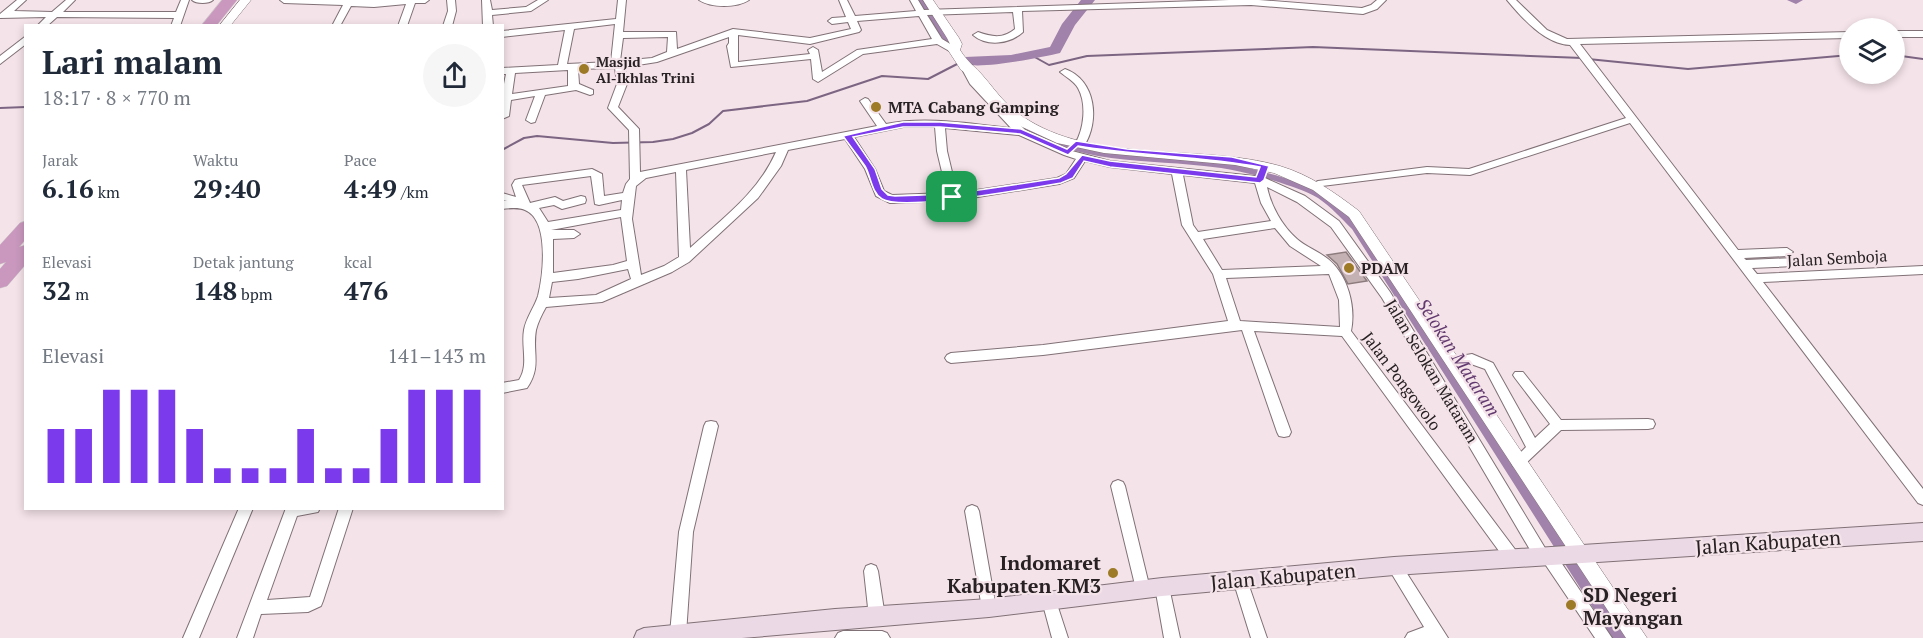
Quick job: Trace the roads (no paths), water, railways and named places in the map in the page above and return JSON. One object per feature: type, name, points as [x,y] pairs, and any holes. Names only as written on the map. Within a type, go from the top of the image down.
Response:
[{"type":"highway","points":[[210,24],[230,0]]},
{"type":"highway","points":[[219,24],[239,0]]},
{"type":"highway","points":[[0,257],[24,229]]},
{"type":"highway","points":[[0,266],[24,239]]},
{"type":"highway","points":[[0,281],[24,253]]},
{"type":"highway","points":[[0,291],[24,263]]},
{"type":"main road","name":"Jalan Kabupaten","points":[[644,638],[678,634],[838,632],[877,617],[989,608],[1153,588],[1546,554],[1923,532]]},
{"type":"street","points":[[3,16],[22,0]]},
{"type":"street","points":[[43,24],[70,0]]},
{"type":"street","points":[[175,24],[186,0]]},
{"type":"street","points":[[196,0],[208,0]]},
{"type":"street","points":[[203,24],[224,0]]},
{"type":"street","points":[[226,24],[246,0]]},
{"type":"street","points":[[284,0],[381,4],[425,0]]},
{"type":"street","points":[[448,24],[452,11],[451,0]]},
{"type":"street","points":[[486,0],[488,24]]},
{"type":"street","points":[[488,13],[528,9],[544,0]]},
{"type":"street","points":[[622,0],[617,65],[622,84],[614,110],[631,124],[635,142],[635,179]]},
{"type":"street","points":[[703,0],[725,3],[745,0]]},
{"type":"street","points":[[843,0],[854,25],[860,52]]},
{"type":"street","name":"Jalan Selokan Mataram","points":[[914,0],[938,41],[955,51],[970,71],[973,82],[1021,132],[1074,147],[1082,158],[1110,164],[1177,171],[1262,173],[1335,224],[1386,294],[1546,554],[1604,638]]},
{"type":"street","points":[[928,0],[955,41],[955,51]]},
{"type":"street","points":[[504,116],[507,71],[617,65],[654,60],[733,32],[810,40],[828,38],[854,25],[934,12],[1092,9],[1251,2],[1300,3],[1363,11],[1374,8],[1382,0]]},
{"type":"street","points":[[1511,0],[1544,32],[1575,46],[1839,35]]},
{"type":"street","points":[[403,24],[412,1]]},
{"type":"street","points":[[337,24],[349,2]]},
{"type":"street","points":[[978,35],[987,39],[1013,37],[1020,30],[1017,9]]},
{"type":"street","points":[[3,16],[180,15]]},
{"type":"street","points":[[504,34],[619,21]]},
{"type":"street","points":[[832,21],[854,25]]},
{"type":"street","points":[[570,27],[568,66],[574,86]]},
{"type":"street","points":[[733,32],[732,60],[734,65],[815,56]]},
{"type":"street","points":[[618,35],[672,34],[672,53]]},
{"type":"street","points":[[1905,34],[1923,34]]},
{"type":"street","points":[[810,40],[818,79],[860,52],[938,41]]},
{"type":"street","points":[[0,61],[24,41]]},
{"type":"street","points":[[1575,46],[1923,499]]},
{"type":"street","points":[[970,71],[1017,119],[1074,147],[1232,159],[1262,173],[1318,185],[1426,170],[1470,171],[1630,120]]},
{"type":"street","points":[[1065,72],[1080,84],[1085,94],[1087,132],[1074,147]]},
{"type":"street","points":[[504,97],[574,86],[590,92]]},
{"type":"street","points":[[531,120],[541,92]]},
{"type":"street","points":[[866,101],[884,128]]},
{"type":"street","points":[[637,281],[628,232],[628,212],[630,186],[635,179],[643,175],[903,124],[940,124],[1021,132]]},
{"type":"street","points":[[940,124],[952,197]]},
{"type":"street","points":[[848,136],[870,169],[878,190],[885,197],[895,199],[952,197],[1061,180],[1070,176],[1082,158]]},
{"type":"street","points":[[542,303],[598,299],[685,260],[757,191],[774,170],[783,149]]},
{"type":"street","points":[[681,167],[685,260]]},
{"type":"street","points":[[1177,171],[1183,209],[1194,237],[1219,274],[1284,432]]},
{"type":"street","points":[[524,206],[517,185],[520,182],[592,172],[597,174],[599,201],[629,195]]},
{"type":"street","points":[[1262,173],[1278,224],[1295,244],[1332,270],[1347,309],[1348,319],[1345,332]]},
{"type":"street","points":[[1318,185],[1354,214],[1576,552],[1637,638]]},
{"type":"street","points":[[504,197],[537,213],[545,231],[549,251],[542,303],[530,328],[530,373],[523,384],[504,388]]},
{"type":"street","points":[[504,206],[524,206],[555,201],[562,205],[581,200]]},
{"type":"street","points":[[545,231],[628,212]]},
{"type":"street","points":[[1194,237],[1278,224]]},
{"type":"street","points":[[545,231],[574,234]]},
{"type":"street","points":[[1734,254],[1787,252]]},
{"type":"street","points":[[1742,264],[1795,262]]},
{"type":"street","points":[[546,278],[579,275],[584,272],[613,269],[633,263]]},
{"type":"street","points":[[1219,274],[1332,270]]},
{"type":"street","name":"Jalan Semboja","points":[[1752,278],[1923,270]]},
{"type":"street","name":"Jalan Pongowolo","points":[[951,358],[1043,350],[1241,325],[1345,332],[1512,557]]},
{"type":"street","points":[[1452,361],[1472,359],[1489,366],[1533,448]]},
{"type":"street","points":[[1519,375],[1558,424]]},
{"type":"street","points":[[1518,462],[1558,424],[1648,424]]},
{"type":"street","points":[[678,634],[686,532],[711,426]]},
{"type":"street","points":[[1118,486],[1172,638]]},
{"type":"street","points":[[191,638],[245,510]]},
{"type":"street","points":[[245,638],[293,510]]},
{"type":"street","points":[[256,607],[306,605],[316,601],[345,510]]},
{"type":"street","points":[[972,511],[989,608]]},
{"type":"street","points":[[1394,566],[1437,635],[1413,638]]},
{"type":"street","points":[[871,571],[877,617]]},
{"type":"street","points":[[1240,580],[1259,638]]},
{"type":"street","points":[[1049,601],[1060,638]]},
{"type":"street","points":[[838,632],[882,638]]},
{"type":"waterway","name":"Selokan Mataram","points":[[922,0],[931,19],[956,49]]},
{"type":"waterway","points":[[965,61],[1011,59],[1055,50],[1069,24],[1088,0]]},
{"type":"waterway","points":[[1031,55],[1049,65],[1087,56],[1313,47],[1582,58]]},
{"type":"waterway","points":[[1588,59],[1688,69],[1839,56]]},
{"type":"waterway","points":[[1905,57],[1923,59]]},
{"type":"waterway","points":[[504,149],[524,138],[537,136],[613,143],[673,139],[709,124],[723,111],[807,101],[882,76],[928,79],[961,62]]},
{"type":"waterway","points":[[0,108],[24,107]]},
{"type":"waterway","name":"Selokan Mataram","points":[[1020,124],[1046,138],[1098,153],[1206,163],[1252,171],[1309,190],[1334,206],[1355,227],[1620,638]]},
{"type":"place","name":"Masjid Al-Ikhlas Trini","points":[[584,69]]},
{"type":"place","name":"MTA Cabang Gamping","points":[[876,107]]},
{"type":"place","name":"PDAM","points":[[1349,268]]},
{"type":"place","name":"Indomaret Kabupaten KM3","points":[[1113,573]]},
{"type":"place","name":"SD Negeri Mayangan","points":[[1571,605]]}]
